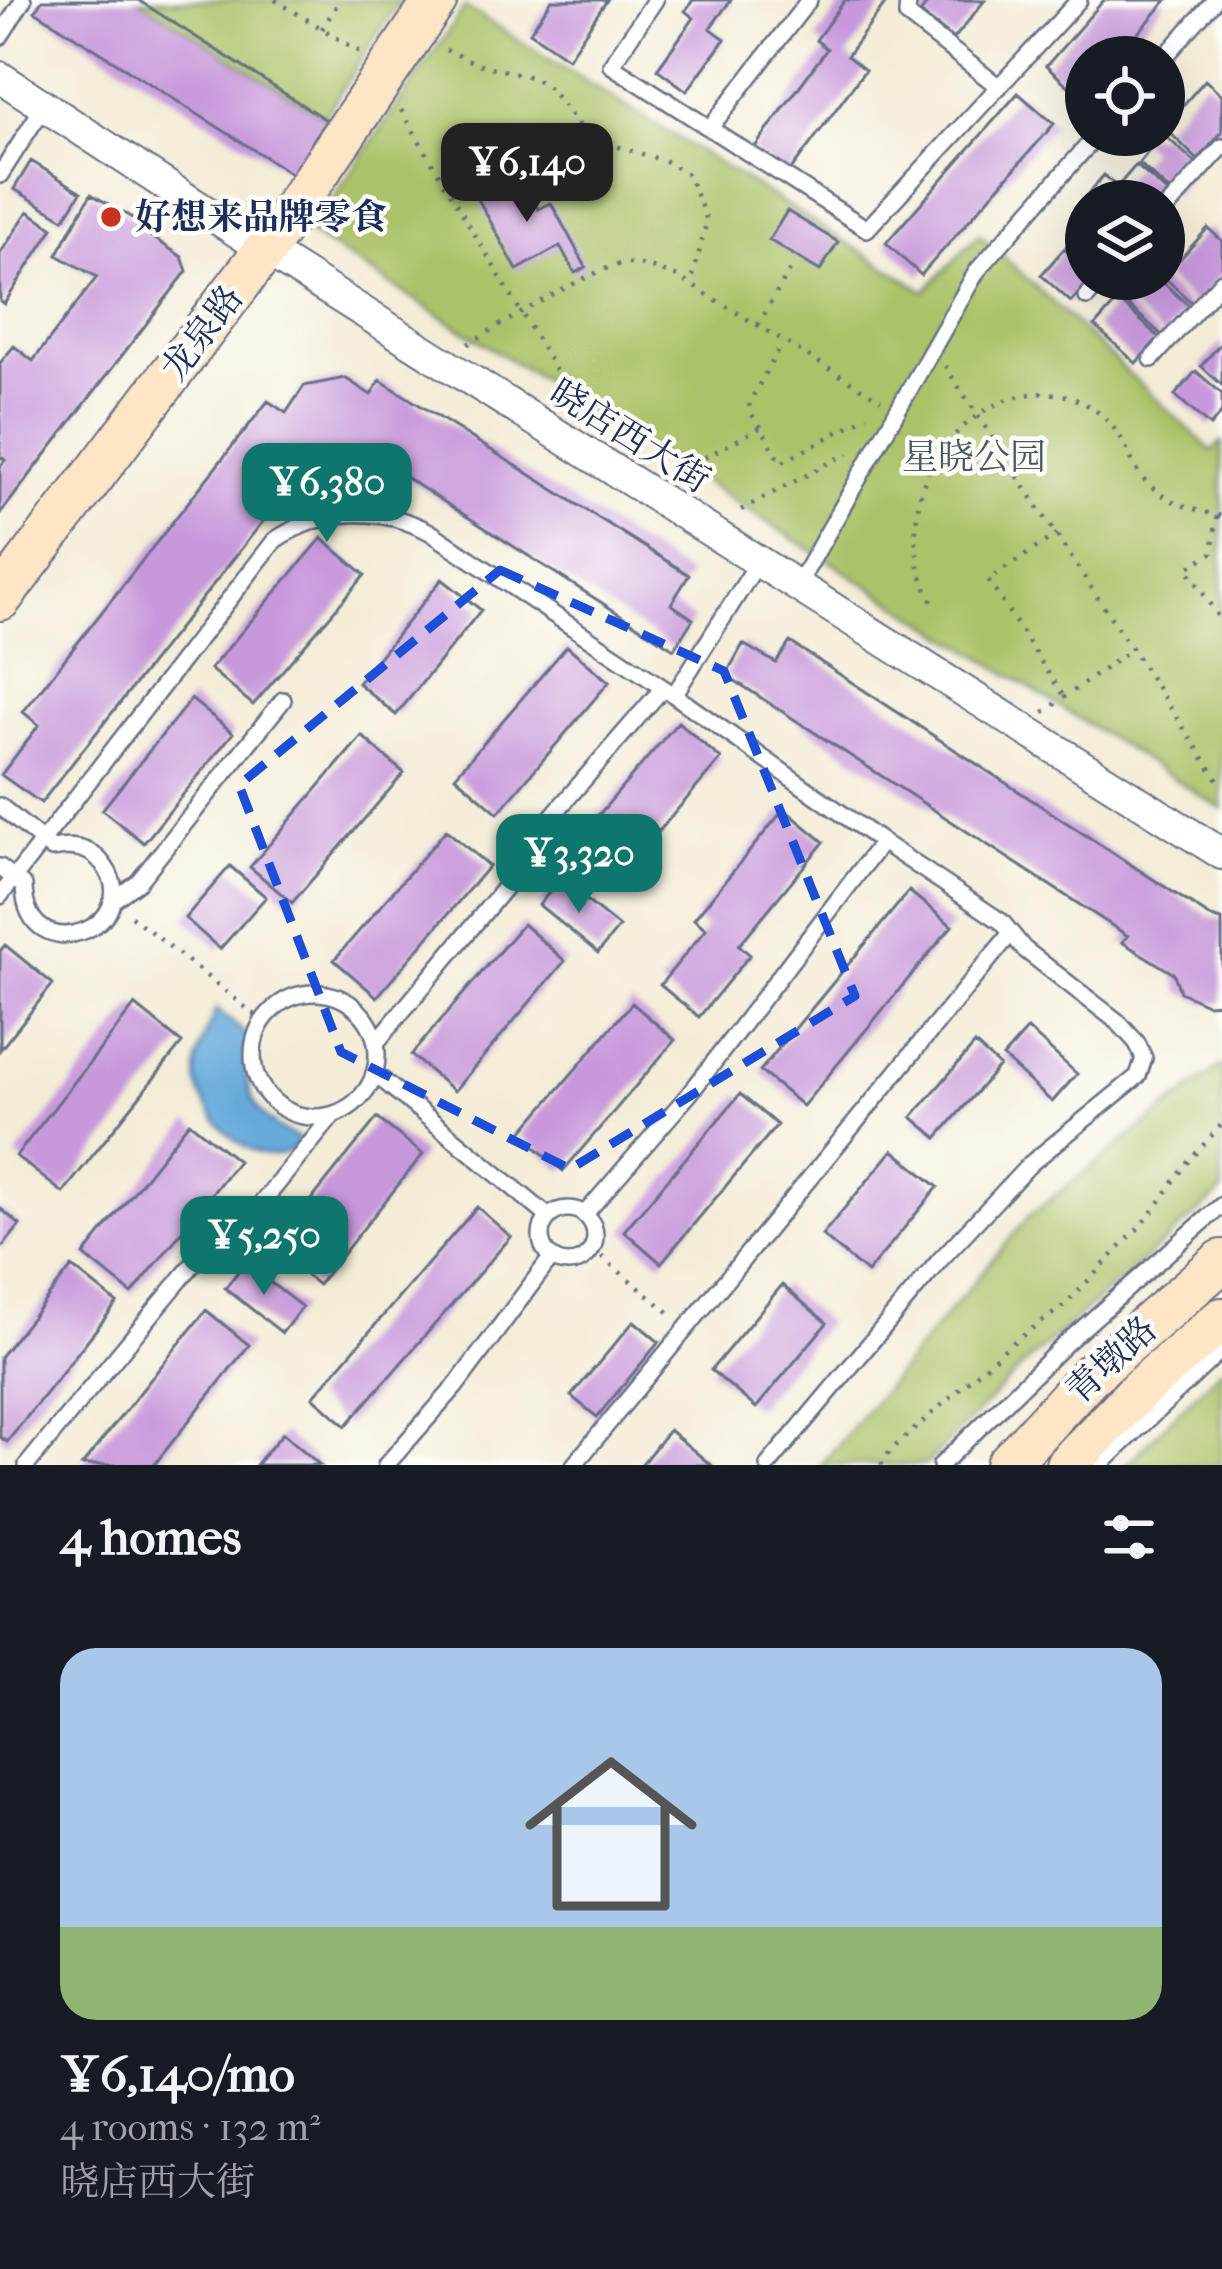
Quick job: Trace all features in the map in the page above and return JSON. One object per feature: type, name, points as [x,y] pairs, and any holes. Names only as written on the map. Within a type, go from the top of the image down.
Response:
[{"type":"street","name":"龙泉路","points":[[0,599],[265,250],[436,0]]},
{"type":"street","name":"晓店西大街","points":[[0,77],[643,491],[1222,854]]},
{"type":"street","name":"青墩路","points":[[1007,1465],[1090,1375],[1222,1261]]},
{"type":"street","name":"青墩路","points":[[1067,1465],[1139,1390],[1222,1319]]},
{"type":"lane","points":[[0,37],[23,0]]},
{"type":"lane","points":[[655,0],[611,65],[867,229],[1079,0]]},
{"type":"lane","points":[[710,128],[809,0]]},
{"type":"lane","points":[[908,0],[907,15],[999,87]]},
{"type":"lane","points":[[1183,36],[1215,0]]},
{"type":"lane","points":[[0,176],[44,106]]},
{"type":"lane","points":[[1185,188],[1222,147]]},
{"type":"lane","points":[[796,588],[977,271],[1078,156]]},
{"type":"lane","points":[[1152,359],[1222,280]]},
{"type":"lane","points":[[0,896],[275,540],[300,524],[367,513],[402,518],[430,532],[1002,922],[1024,949],[1118,1022],[1137,1043],[1144,1058],[1138,1076],[1030,1164],[939,1261],[768,1465]]},
{"type":"lane","points":[[376,1043],[530,857],[541,829],[668,691],[758,563]]},
{"type":"lane","points":[[0,867],[24,886],[32,917],[55,933],[90,930],[100,923],[112,901],[138,882],[283,700]]},
{"type":"lane","points":[[0,806],[52,849],[82,848],[101,860],[109,873],[112,901]]},
{"type":"lane","points":[[584,1215],[691,1092],[882,842]]},
{"type":"lane","points":[[574,1465],[1011,932]]},
{"type":"lane","points":[[27,1465],[204,1251],[247,1221],[334,1114],[359,1099],[374,1073],[376,1043],[355,1007],[316,993],[296,996],[278,1005],[254,1040],[258,1080],[284,1110],[303,1117],[334,1114]]},
{"type":"lane","points":[[374,1073],[549,1216]]},
{"type":"lane","points":[[941,1465],[1066,1343],[1222,1205]]},
{"type":"lane","points":[[566,1209],[584,1215],[594,1231],[592,1249],[578,1262],[551,1258],[541,1242],[549,1216],[566,1209]]},
{"type":"lane","points":[[386,1465],[455,1387],[551,1258]]},
{"type":"lane","points":[[1100,1465],[1222,1349]]},
{"type":"path","points":[[275,0],[322,29],[393,62],[478,64],[535,78],[550,89],[580,127],[603,142],[665,161],[686,174],[707,220],[692,285]]},
{"type":"path","points":[[322,29],[340,0]]},
{"type":"path","points":[[393,62],[399,106],[587,424]]},
{"type":"path","points":[[438,360],[621,264],[646,267],[692,285],[758,325],[889,405],[781,463],[749,403],[784,341]]},
{"type":"path","points":[[758,325],[790,270]]},
{"type":"path","points":[[932,346],[1222,786]]},
{"type":"path","points":[[932,601],[915,549],[922,484],[961,426],[1002,399],[1024,392],[1071,396],[1094,406],[1108,420],[1142,479],[1172,502],[1220,516],[1211,554],[1186,568],[1222,623]]},
{"type":"path","points":[[643,491],[761,427]]},
{"type":"path","points":[[741,510],[858,447]]},
{"type":"path","points":[[1057,534],[988,580],[1064,697]]},
{"type":"path","points":[[1020,728],[1132,649]]},
{"type":"path","points":[[112,901],[263,1021]]},
{"type":"path","points":[[881,1465],[1007,1346],[1065,1305],[1097,1273],[1149,1217],[1222,1124]]},
{"type":"path","points":[[592,1249],[686,1328]]},
{"type":"highlighted area","points":[[500,570],[724,671],[855,996],[570,1169],[341,1052],[239,785]]},
{"type":"green space","points":[[138,0],[400,0],[324,117]]},
{"type":"green space","name":"星晓公园","points":[[465,7],[925,291],[979,234],[1212,451],[1222,442],[1222,809],[309,233]]},
{"type":"green space","points":[[1222,1065],[1222,1192],[1031,1358],[926,1465],[821,1465],[1030,1215]]},
{"type":"green space","points":[[1222,1368],[1222,1465],[1126,1465]]},
{"type":"water","points":[[216,1009],[247,1035],[248,1086],[260,1111],[301,1140],[287,1152],[271,1155],[237,1141],[221,1127],[200,1092],[197,1066]]},
{"type":"building","points":[[42,0],[138,0],[326,120],[292,174],[35,11]]},
{"type":"building","points":[[552,0],[607,0],[568,58],[530,32]]},
{"type":"building","points":[[693,0],[731,0],[710,28],[725,39],[687,91],[657,69],[694,18],[685,11]]},
{"type":"building","points":[[845,0],[888,0],[847,56],[865,70],[786,177],[752,151],[827,49],[816,40]]},
{"type":"building","points":[[930,0],[985,0],[954,39],[920,13]]},
{"type":"building","points":[[1104,0],[1167,0],[1135,36],[1072,36]]},
{"type":"building","points":[[1065,44],[1065,83],[1046,66]]},
{"type":"building","points":[[1205,80],[1222,95],[1222,132],[1198,160],[1185,147],[1185,103]]},
{"type":"building","points":[[1018,93],[1054,124],[921,275],[886,243]]},
{"type":"building","points":[[1185,154],[1198,165],[1185,180],[1158,180],[1139,163],[1145,156]]},
{"type":"building","points":[[31,161],[81,192],[64,219],[14,189]]},
{"type":"building","points":[[1136,165],[1153,180],[1123,180]]},
{"type":"building","points":[[518,174],[538,209],[551,203],[586,267],[575,273],[560,246],[517,270],[477,197]]},
{"type":"building","points":[[91,194],[139,222],[137,227],[182,257],[187,271],[0,514],[0,467],[5,460],[0,456],[0,363],[14,346],[33,361],[97,277],[57,255]]},
{"type":"building","points":[[28,211],[53,228],[4,304],[0,301],[0,254]]},
{"type":"building","points":[[787,211],[838,242],[820,271],[769,240]]},
{"type":"building","points":[[1208,228],[1222,241],[1222,273],[1194,305],[1185,297],[1185,254]]},
{"type":"building","points":[[1064,249],[1065,250],[1065,297],[1041,275]]},
{"type":"building","points":[[1118,300],[1159,337],[1136,363],[1095,326]]},
{"type":"building","points":[[1132,300],[1182,300],[1189,306],[1163,336],[1128,305]]},
{"type":"building","points":[[1222,342],[1222,385],[1201,366]]},
{"type":"building","points":[[1196,371],[1222,394],[1222,412],[1210,426],[1175,395]]},
{"type":"building","points":[[345,378],[371,395],[380,380],[689,575],[671,604],[693,619],[674,649],[402,475],[286,492],[41,803],[1,775],[39,725],[23,712],[268,401],[286,413],[304,386]]},
{"type":"building","points":[[322,538],[365,575],[253,705],[210,669]]},
{"type":"building","points":[[442,579],[481,610],[396,715],[358,683]]},
{"type":"building","points":[[790,642],[1222,920],[1222,1003],[1207,1004],[1180,992],[1174,974],[1122,942],[1128,936],[726,675],[743,644],[776,663]]},
{"type":"building","points":[[567,646],[609,682],[498,813],[455,776]]},
{"type":"building","points":[[191,699],[233,733],[144,843],[102,810]]},
{"type":"building","points":[[678,722],[721,759],[609,889],[566,853]]},
{"type":"building","points":[[362,736],[404,773],[292,903],[250,867]]},
{"type":"building","points":[[784,809],[824,842],[739,945],[750,955],[699,1017],[660,985],[706,929],[694,919]]},
{"type":"building","points":[[446,830],[489,866],[377,997],[334,960]]},
{"type":"building","points":[[230,866],[266,897],[220,949],[185,918]]},
{"type":"building","points":[[560,879],[619,927],[598,953],[539,905]]},
{"type":"building","points":[[909,891],[952,926],[803,1106],[760,1071]]},
{"type":"building","points":[[523,924],[565,961],[454,1091],[411,1055]]},
{"type":"building","points":[[5,945],[53,984],[0,1050],[0,951]]},
{"type":"building","points":[[632,1003],[675,1040],[563,1171],[520,1134]]},
{"type":"building","points":[[135,1005],[182,1043],[63,1193],[16,1156]]},
{"type":"building","points":[[1028,1029],[1077,1074],[1052,1102],[1003,1057]]},
{"type":"building","points":[[975,1044],[999,1066],[937,1138],[912,1117]]},
{"type":"building","points":[[740,1094],[777,1125],[661,1263],[624,1231]]},
{"type":"building","points":[[377,1118],[423,1154],[318,1285],[272,1249]]},
{"type":"building","points":[[189,1122],[238,1161],[132,1294],[84,1255]]},
{"type":"building","points":[[893,1150],[938,1187],[867,1273],[822,1235]]},
{"type":"building","points":[[477,1207],[511,1237],[346,1426],[313,1397]]},
{"type":"building","points":[[0,1208],[20,1225],[0,1250]]},
{"type":"building","points":[[245,1263],[302,1307],[282,1333],[225,1288]]},
{"type":"building","points":[[72,1267],[117,1303],[7,1442],[0,1437],[0,1357]]},
{"type":"building","points":[[782,1285],[827,1323],[756,1408],[711,1370]]},
{"type":"building","points":[[206,1310],[249,1345],[154,1465],[82,1465]]},
{"type":"building","points":[[634,1321],[659,1342],[597,1417],[571,1396]]},
{"type":"building","points":[[669,1430],[711,1465],[641,1465]]},
{"type":"building","points":[[283,1433],[320,1465],[256,1465]]},
{"type":"place","name":"好想来品牌零食","points":[[111,217]]}]
